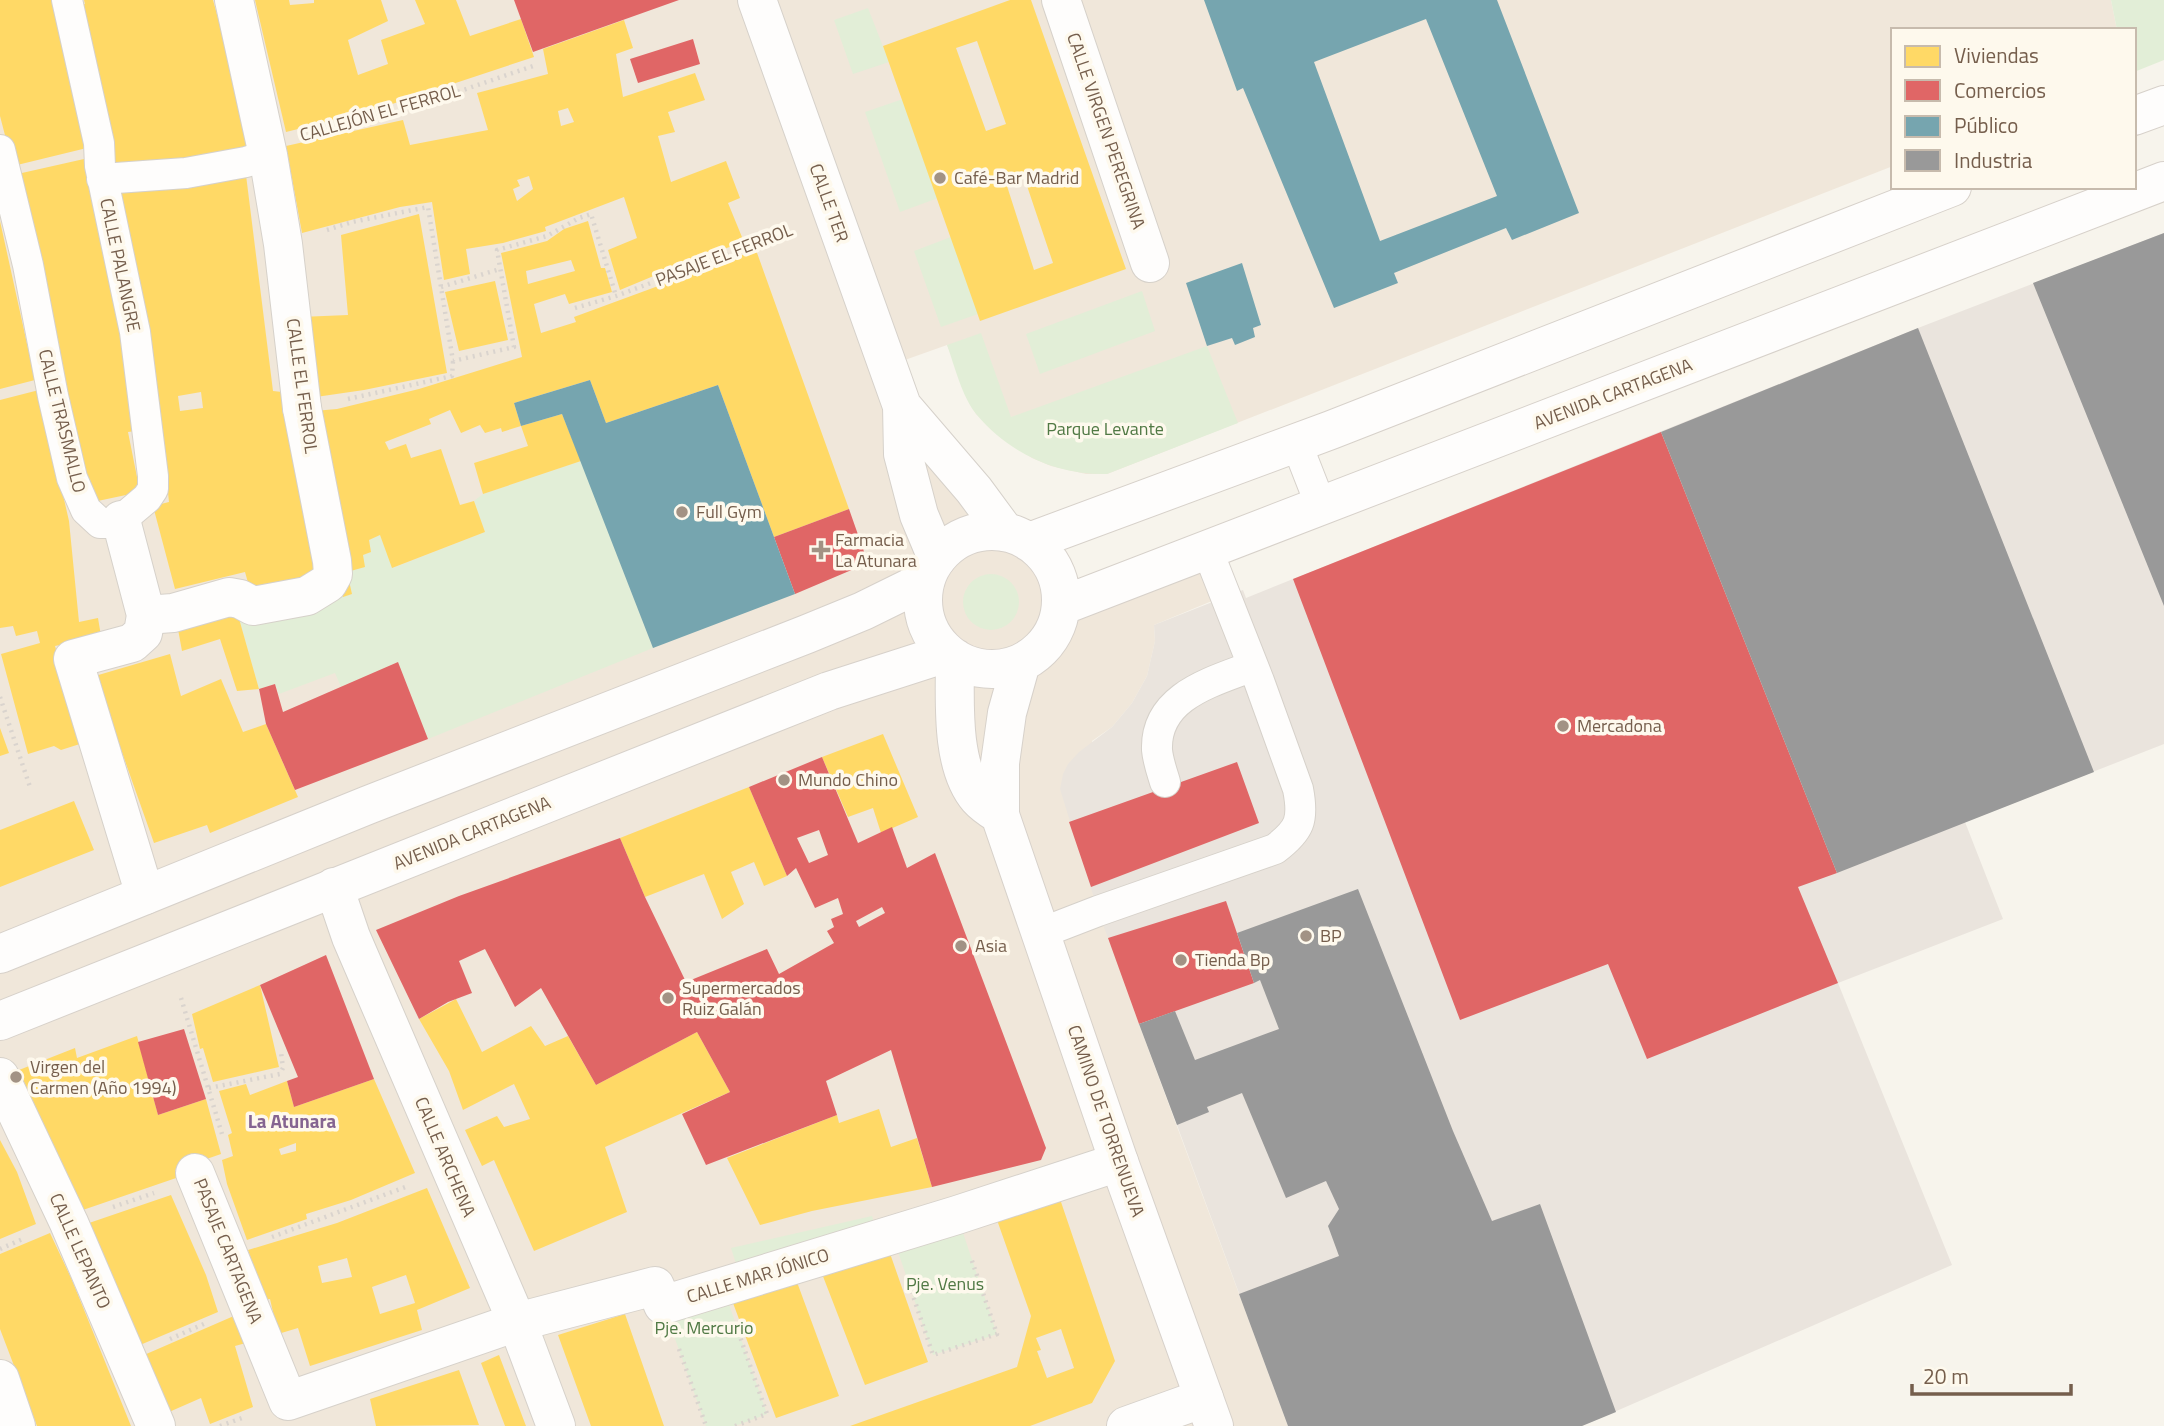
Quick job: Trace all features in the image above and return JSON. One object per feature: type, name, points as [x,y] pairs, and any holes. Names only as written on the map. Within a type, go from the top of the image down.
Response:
[{"type":"main road","name":"CALLE EL FERROL","points":[[146,615],[173,613],[229,597],[253,606],[307,596],[328,583],[332,574],[332,561],[302,408],[283,244],[268,155],[234,0]]},
{"type":"main road","name":"CALLE TER","points":[[757,0],[902,406],[903,454],[931,569]]},
{"type":"main road","name":"CALLE VIRGEN PEREGRINA","points":[[1061,0],[1150,263]]},
{"type":"main road","points":[[2136,115],[2164,105]]},
{"type":"main road","name":"AVENIDA CARTAGENA","points":[[1061,606],[2164,181]]},
{"type":"main road","points":[[1017,537],[1296,442],[1947,189]]},
{"type":"main road","name":"CALLE TER","points":[[902,406],[1017,537]]},
{"type":"main road","points":[[121,520],[146,615],[144,633],[132,643],[73,659],[145,895]]},
{"type":"main road","points":[[0,954],[368,805],[863,611],[931,569],[951,544],[968,535],[987,531],[1017,537],[1044,553],[1054,569],[1060,587],[1061,606],[1050,638],[1021,663],[999,669],[975,667],[951,655],[934,637],[926,619],[923,599],[931,569]]},
{"type":"main road","name":"AVENIDA CARTAGENA","points":[[0,1021],[829,691],[951,655]]},
{"type":"main road","name":"CAMINO DE TORRENUEVA","points":[[951,655],[958,746],[963,767],[976,797],[1000,815]]},
{"type":"main road","name":"CAMINO DE TORRENUEVA","points":[[1021,663],[1007,713],[1000,763],[1000,815],[1119,1162],[1209,1412]]},
{"type":"main road","name":"CALLE ARCHENA","points":[[334,887],[351,937],[517,1322],[556,1426]]},
{"type":"main road","name":"CALLE LEPANTO","points":[[0,1077],[69,1223],[156,1426]]},
{"type":"main road","name":"CALLE MAR JÓNICO","points":[[288,1401],[517,1322],[655,1286],[663,1305],[1119,1162]]},
{"type":"main road","name":"PASAJE CARTAGENA","points":[[195,1173],[288,1401]]},
{"type":"main road","points":[[0,1379],[16,1426]]},
{"type":"main road","points":[[1126,1426],[1209,1412]]},
{"type":"lane","name":"CALLE PALANGRE","points":[[68,0],[135,332],[153,475],[153,489],[147,498],[121,520]]},
{"type":"lane","name":"CALLE TRASMALLO","points":[[0,150],[28,265],[72,478],[86,510],[100,523],[121,520]]},
{"type":"lane","points":[[102,179],[186,173],[246,162],[268,155]]},
{"type":"lane","points":[[1296,442],[1321,506]]},
{"type":"lane","points":[[1041,933],[1195,864],[1275,849],[1291,837],[1300,823],[1298,789],[1207,549]]},
{"type":"lane","points":[[1165,782],[1157,751],[1159,727],[1170,709],[1186,695],[1204,685],[1253,666]]},
{"type":"path","name":"CALLEJÓN EL FERROL","points":[[268,155],[280,144],[293,138],[402,111],[536,65]]},
{"type":"path","points":[[283,244],[352,222],[428,207],[453,361],[452,376],[302,408]]},
{"type":"path","points":[[453,361],[514,347],[497,250],[547,236],[591,214],[616,296]]},
{"type":"path","name":"PASAJE EL FERROL","points":[[575,308],[616,296],[833,215]]},
{"type":"path","points":[[440,287],[500,269]]},
{"type":"path","points":[[0,697],[30,787]]},
{"type":"path","name":"PASAJE CARTAGENA","points":[[166,954],[209,1088],[226,1154],[195,1173]]},
{"type":"path","points":[[209,1088],[280,1074],[283,1068],[281,1052]]},
{"type":"path","points":[[228,1253],[451,1169]]},
{"type":"path","points":[[892,1234],[933,1356],[997,1334],[957,1215]]},
{"type":"path","points":[[723,1287],[767,1414],[736,1426]]},
{"type":"path","points":[[127,1357],[248,1303]]},
{"type":"path","points":[[663,1305],[706,1426]]},
{"type":"path","points":[[220,1426],[230,1424]]},
{"type":"shaded area","points":[[0,0],[2111,0],[2117,28],[1891,28],[1891,167],[1107,474],[1086,474],[1051,466],[1032,458],[1001,437],[976,414],[947,345],[888,366],[1044,553],[1060,587],[1207,549],[1224,596],[1154,625],[1155,641],[1147,676],[1132,703],[1112,727],[1092,741],[1091,887],[1288,1426],[0,1426]]},
{"type":"shaded area","points":[[2164,233],[2164,744],[1965,822],[2003,919],[1838,983],[1952,1265],[1582,1426],[1288,1426],[1098,911],[1060,789],[1068,764],[1079,752],[1112,727],[1132,703],[1147,676],[1155,641],[1154,625],[1243,590],[1246,598],[1918,328]]},
{"type":"green space","points":[[2111,0],[2164,0],[2164,60],[2136,71],[2136,28],[2117,28]]},
{"type":"green space","points":[[868,8],[889,62],[853,74],[834,20]]},
{"type":"green space","points":[[903,99],[938,198],[900,212],[865,112]]},
{"type":"green space","points":[[951,237],[978,314],[941,327],[914,251]]},
{"type":"green space","points":[[1142,291],[1155,331],[1040,374],[1026,334]]},
{"type":"green space","name":"Parque Levante","points":[[981,333],[1011,417],[1207,346],[1238,423],[1107,474],[1070,471],[1053,466],[1036,460],[1004,441],[977,415],[967,400],[947,345]]},
{"type":"green space","points":[[581,461],[653,648],[428,739],[398,662],[341,687],[335,673],[279,694],[275,684],[259,689],[236,608],[263,619],[352,594],[347,572],[364,567],[363,555],[371,552],[369,540],[380,535],[393,568],[485,532],[474,501],[483,494]]},
{"type":"green space","points":[[991,574],[1002,576],[1011,582],[1017,591],[1017,613],[1011,622],[1002,628],[991,630],[980,628],[971,622],[965,613],[963,602],[965,591],[971,582],[980,576]]},
{"type":"green space","name":"Pje. Venus","points":[[957,1215],[997,1334],[933,1355],[892,1234]]},
{"type":"green space","points":[[872,1216],[875,1226],[738,1270],[731,1248]]},
{"type":"green space","name":"Pje. Mercurio","points":[[723,1287],[767,1414],[735,1426],[706,1426],[663,1305]]},
{"type":"building: Viviendas","points":[[0,0],[56,0],[95,146],[13,166],[0,116]]},
{"type":"building: Viviendas","points":[[84,0],[213,0],[254,149],[117,173],[78,5],[85,4]]},
{"type":"building: Viviendas","points":[[255,0],[289,0],[290,5],[314,3],[314,0],[381,0],[388,21],[348,40],[358,75],[388,64],[381,40],[425,24],[415,0],[456,0],[470,36],[521,19],[534,57],[374,110],[286,132]]},
{"type":"building: Viviendas","points":[[1010,0],[1031,0],[1126,269],[980,321],[883,46]],"holes":[[[977,41],[1006,124],[986,131],[956,48]],[[1024,177],[1053,263],[1034,270],[1006,183]]]},
{"type":"building: Viviendas","points":[[624,20],[633,48],[616,54],[623,97],[695,73],[705,100],[668,112],[675,132],[658,136],[671,182],[726,161],[740,198],[728,203],[744,242],[620,290],[608,250],[637,238],[624,197],[545,227],[546,231],[503,243],[466,249],[470,274],[444,280],[432,202],[400,207],[302,233],[286,146],[403,120],[410,145],[488,130],[477,93],[548,74],[543,49]],"holes":[[[568,108],[574,122],[561,126],[558,111]],[[529,176],[533,189],[517,201],[513,189],[520,186],[517,180]]]},
{"type":"building: Viviendas","points":[[84,159],[143,430],[128,432],[140,492],[93,502],[13,175]]},
{"type":"building: Viviendas","points":[[246,175],[273,391],[282,392],[317,580],[252,597],[245,572],[175,589],[153,506],[169,502],[158,398],[118,190]],"holes":[[[201,392],[203,408],[180,411],[178,396]]]},
{"type":"building: Viviendas","points":[[419,214],[447,373],[309,398],[300,317],[348,315],[341,235]]},
{"type":"building: Viviendas","points":[[0,221],[35,380],[0,389]]},
{"type":"building: Viviendas","points":[[588,221],[601,268],[605,268],[612,292],[569,304],[565,294],[534,304],[541,333],[576,322],[574,317],[756,250],[849,509],[774,537],[718,385],[606,423],[590,380],[514,403],[521,426],[502,432],[501,428],[485,433],[480,425],[461,433],[450,410],[429,419],[431,424],[385,442],[389,450],[406,444],[411,458],[441,449],[460,505],[474,501],[485,532],[392,568],[380,535],[369,540],[371,552],[363,555],[365,567],[347,572],[352,594],[343,597],[323,497],[314,411],[337,409],[419,389],[522,357],[501,253],[547,241],[564,229]],"holes":[[[571,260],[575,271],[528,284],[526,271]]]},
{"type":"building: Viviendas","points":[[495,281],[508,340],[459,351],[445,292]]},
{"type":"building: Viviendas","points":[[39,390],[69,521],[79,622],[98,618],[101,636],[55,646],[83,743],[61,750],[54,746],[28,754],[1,654],[40,643],[37,631],[16,636],[13,626],[0,628],[0,400]]},
{"type":"building: Viviendas","points":[[562,414],[581,461],[483,494],[474,463],[528,446],[521,426]]},
{"type":"building: Viviendas","points":[[236,608],[259,689],[237,691],[220,639],[182,651],[177,624]]},
{"type":"building: Viviendas","points":[[170,654],[181,696],[221,679],[243,732],[266,724],[298,797],[210,833],[207,825],[154,843],[95,676]]},
{"type":"building: Viviendas","points":[[0,728],[9,753],[0,756]]},
{"type":"building: Viviendas","points":[[883,734],[918,817],[881,833],[873,808],[848,817],[822,757]]},
{"type":"building: Viviendas","points":[[749,787],[787,876],[764,886],[754,862],[731,872],[744,904],[722,919],[704,874],[645,897],[620,838]]},
{"type":"building: Viviendas","points":[[74,801],[94,850],[0,887],[0,830]]},
{"type":"building: Viviendas","points":[[260,985],[279,1067],[213,1082],[203,1048],[200,1049],[192,1014]]},
{"type":"building: Viviendas","points":[[456,999],[482,1052],[531,1026],[545,1046],[568,1036],[596,1085],[697,1032],[730,1092],[605,1147],[627,1212],[534,1251],[494,1160],[482,1166],[465,1130],[497,1116],[504,1127],[530,1119],[514,1084],[463,1110],[449,1071],[419,1019]]},
{"type":"building: Viviendas","points":[[137,1036],[158,1115],[206,1099],[221,1154],[175,1170],[179,1177],[77,1212],[19,1070],[75,1048],[77,1058]]},
{"type":"building: Viviendas","points":[[374,1079],[415,1173],[351,1200],[306,1214],[307,1219],[247,1240],[227,1184],[222,1160],[233,1156],[228,1135],[232,1133],[219,1091],[246,1084],[250,1095],[287,1081],[294,1107]],"holes":[[[296,1143],[296,1151],[281,1155],[279,1149]]]},
{"type":"building: Viviendas","points":[[879,1109],[891,1147],[917,1138],[932,1187],[812,1211],[760,1225],[727,1158],[837,1115],[839,1123]]},
{"type":"building: Viviendas","points":[[0,1140],[17,1172],[36,1224],[0,1239]]},
{"type":"building: Viviendas","points":[[427,1188],[470,1288],[417,1310],[422,1330],[310,1366],[298,1328],[278,1334],[270,1299],[264,1300],[248,1250],[337,1223]],"holes":[[[347,1258],[352,1277],[322,1283],[318,1266]],[[406,1275],[415,1303],[380,1314],[372,1287]]]},
{"type":"building: Viviendas","points":[[171,1195],[206,1275],[218,1312],[140,1345],[89,1223]]},
{"type":"building: Viviendas","points":[[1060,1199],[1115,1361],[1092,1403],[1030,1426],[850,1426],[1017,1367],[1031,1316],[997,1220]],"holes":[[[1061,1329],[1074,1368],[1047,1378],[1037,1351],[1041,1350],[1036,1338]]]},
{"type":"building: Viviendas","points":[[50,1233],[131,1426],[37,1426],[0,1329],[0,1254]]},
{"type":"building: Viviendas","points":[[886,1242],[928,1362],[865,1385],[819,1266]]},
{"type":"building: Viviendas","points":[[794,1274],[839,1396],[776,1418],[730,1295]]},
{"type":"building: Viviendas","points":[[243,1312],[253,1341],[235,1346],[253,1407],[210,1424],[201,1398],[169,1412],[144,1355]]},
{"type":"building: Viviendas","points":[[625,1314],[664,1426],[591,1426],[558,1335]]},
{"type":"building: Viviendas","points":[[499,1355],[526,1426],[505,1426],[481,1363]]},
{"type":"building: Viviendas","points":[[459,1370],[479,1425],[376,1426],[370,1399]]},
{"type":"building: Comercios","points":[[514,0],[679,0],[533,52]]},
{"type":"building: Comercios","points":[[693,39],[700,64],[638,83],[630,59]]},
{"type":"building: Comercios","name":"Mercadona","points":[[1661,432],[1837,873],[1798,887],[1838,983],[1647,1059],[1608,964],[1460,1020],[1293,579]]},
{"type":"building: Comercios","name":"Farmacia La Atunara","points":[[849,509],[868,563],[795,594],[774,537]]},
{"type":"building: Comercios","points":[[398,662],[428,739],[295,790],[266,724],[259,689],[275,684],[283,712]]},
{"type":"building: Comercios","points":[[822,757],[858,843],[892,827],[907,868],[935,853],[1046,1148],[1041,1160],[932,1187],[891,1050],[826,1081],[837,1115],[706,1165],[682,1114],[730,1092],[697,1032],[596,1085],[541,988],[515,1007],[485,949],[459,961],[472,993],[448,1002],[419,1019],[376,930],[459,896],[620,838],[686,982],[767,949],[779,974],[834,943],[827,931],[834,927],[831,919],[843,914],[838,898],[815,908],[796,868],[787,876],[749,787]],"holes":[[[819,830],[828,855],[809,863],[797,838]],[[882,907],[885,913],[859,927],[856,921]]]},
{"type":"building: Comercios","points":[[1237,762],[1259,823],[1091,887],[1069,822]]},
{"type":"building: Comercios","name":"Tienda Bp","points":[[1226,901],[1254,983],[1139,1024],[1108,938]]},
{"type":"building: Comercios","points":[[326,955],[374,1079],[294,1107],[287,1081],[298,1077],[260,985]]},
{"type":"building: Comercios","points":[[184,1029],[206,1099],[158,1115],[138,1042]]},
{"type":"building: Público","points":[[1204,0],[1497,0],[1579,213],[1512,240],[1506,228],[1394,273],[1398,283],[1334,308],[1243,88],[1237,91]],"holes":[[[1426,19],[1497,196],[1380,241],[1314,62]]]},
{"type":"building: Público","points":[[1242,263],[1261,325],[1253,328],[1255,337],[1235,345],[1232,338],[1207,346],[1186,283]]},
{"type":"building: Público","name":"Full Gym","points":[[590,380],[606,423],[718,385],[795,594],[653,648],[562,414],[521,426],[514,403]]},
{"type":"building: Industria","points":[[2164,233],[2164,606],[2033,283]]},
{"type":"building: Industria","points":[[1918,328],[2094,772],[1837,873],[1661,432]]},
{"type":"building: Industria","points":[[1358,889],[1453,1131],[1492,1221],[1540,1204],[1616,1412],[1582,1426],[1288,1426],[1239,1294],[1339,1256],[1328,1226],[1339,1209],[1326,1181],[1286,1198],[1242,1093],[1207,1107],[1209,1112],[1177,1125],[1139,1024],[1175,1011],[1195,1060],[1279,1029],[1260,980],[1254,983],[1237,933]]},
{"type":"place","name":"Café-Bar Madrid","points":[[940,178]]},
{"type":"place","name":"Full Gym","points":[[682,512]]},
{"type":"place","name":"Farmacia La Atunara","points":[[821,550]]},
{"type":"place","name":"Mercadona","points":[[1563,726]]},
{"type":"place","name":"Mundo Chino","points":[[784,780]]},
{"type":"place","name":"BP","points":[[1306,936]]},
{"type":"place","name":"Asia","points":[[961,946]]},
{"type":"place","name":"Tienda Bp","points":[[1181,960]]},
{"type":"place","name":"Supermercados Ruiz Galán","points":[[668,998]]},
{"type":"place","name":"Virgen del Carmen (Año 1994)","points":[[16,1077]]},
{"type":"district","name":"La Atunara","points":[[292,1121]]}]
